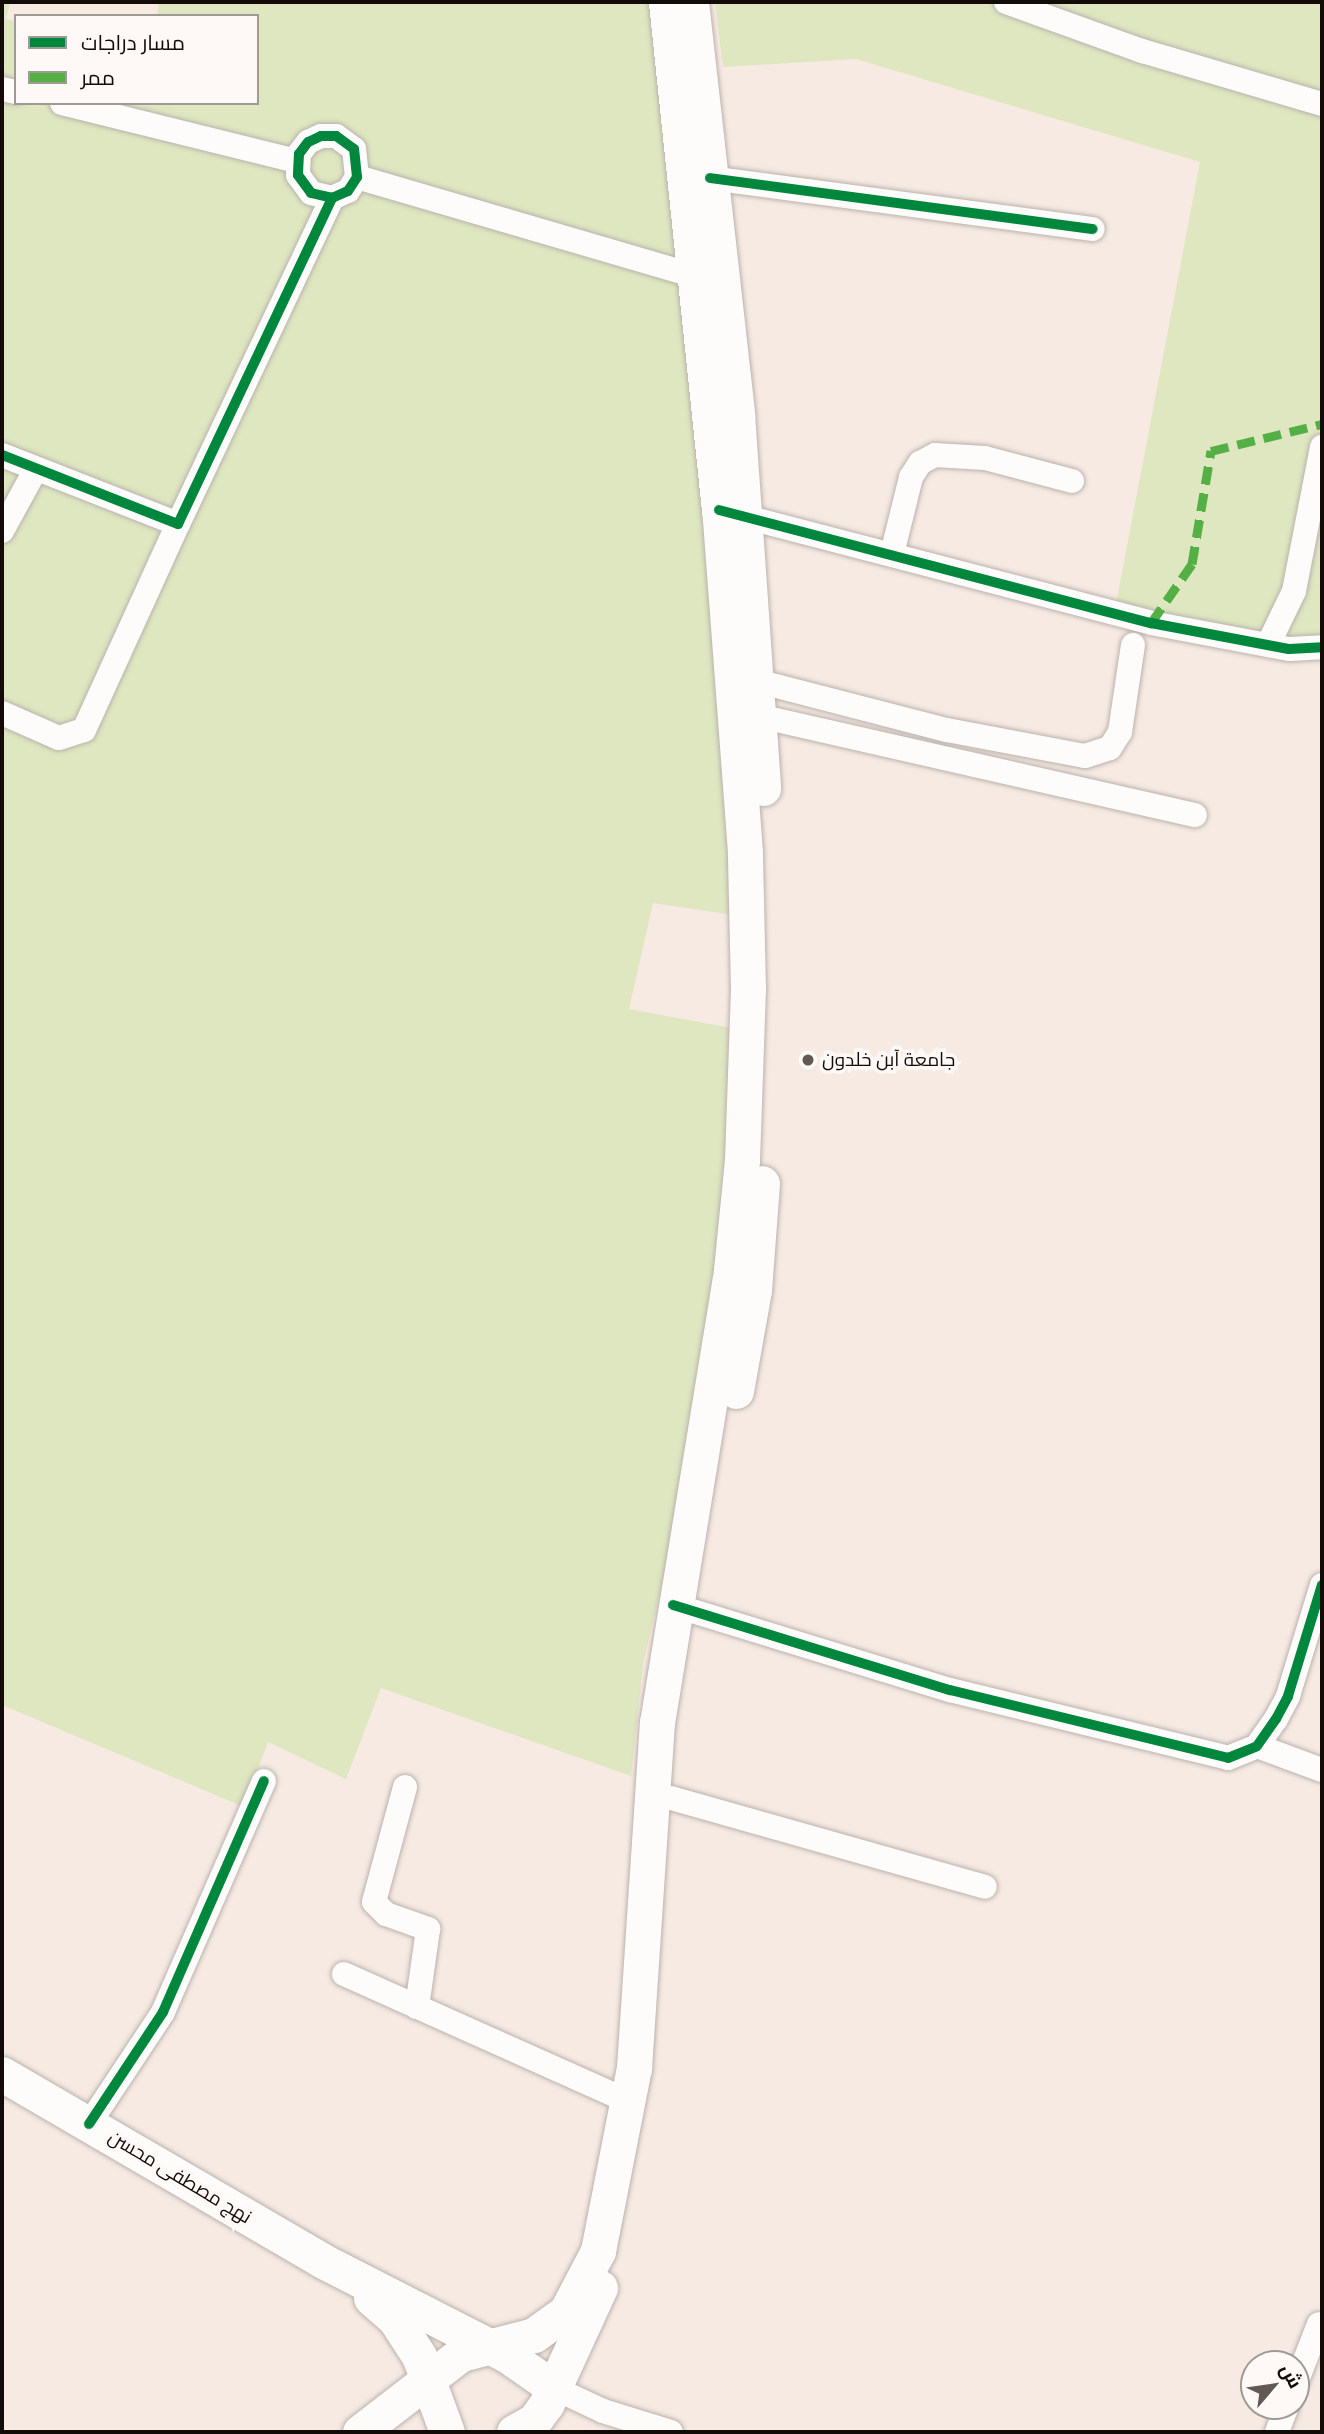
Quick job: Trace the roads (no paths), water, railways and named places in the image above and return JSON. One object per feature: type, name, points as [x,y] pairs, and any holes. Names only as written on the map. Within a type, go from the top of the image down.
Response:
[{"type":"main road","points":[[360,2432],[399,2406],[426,2378],[461,2354],[493,2348],[548,2328],[577,2295],[598,2251],[629,2102],[653,1765],[684,1609],[749,1323],[759,1245],[770,1003],[758,681],[696,276],[666,2]]},
{"type":"main road","points":[[514,2432],[534,2421],[554,2388],[611,2258],[637,2152],[662,1973],[684,1609],[742,1160],[748,921],[732,514],[710,178],[691,2]]},
{"type":"main road","name":"نهج مصطفى محسن","points":[[2,2074],[321,2260],[493,2348],[554,2388]]},
{"type":"main road","name":"نهج مصطفى محسن","points":[[321,2260],[395,2319],[419,2356],[447,2432]]},
{"type":"street","points":[[1006,2],[1142,51],[1322,104]]},
{"type":"street","points":[[70,105],[297,161]]},
{"type":"street","points":[[336,136],[354,149],[357,177],[348,191],[332,198],[317,196],[305,188],[297,161],[308,142],[336,136]]},
{"type":"street","points":[[357,177],[696,276]]},
{"type":"street","points":[[710,178],[1093,229]]},
{"type":"street","points":[[2,713],[59,738],[83,730],[332,198]]},
{"type":"street","points":[[1278,647],[1294,591],[1322,447]]},
{"type":"street","points":[[2,455],[178,524]]},
{"type":"street","points":[[892,554],[911,477],[920,463],[935,455],[974,456],[1073,481]]},
{"type":"street","points":[[2,531],[36,468]]},
{"type":"street","points":[[732,514],[1151,623],[1278,647],[1322,647]]},
{"type":"street","points":[[758,681],[947,730],[1085,756],[1110,748],[1120,732],[1133,645]]},
{"type":"street","points":[[1278,647],[1322,666]]},
{"type":"street","points":[[759,716],[1195,815]]},
{"type":"street","points":[[684,1609],[950,1690],[1228,1758],[1256,1746],[1288,1696],[1319,1611],[1322,1585]]},
{"type":"street","points":[[1256,1746],[1322,1770]]},
{"type":"street","points":[[89,2124],[163,2012],[264,1781]]},
{"type":"street","points":[[405,1787],[374,1902],[386,1914],[428,1929],[417,2007]]},
{"type":"street","points":[[671,1798],[985,1887]]},
{"type":"street","points":[[344,1974],[629,2102]]},
{"type":"street","points":[[1309,2350],[1319,2324]]},
{"type":"street","points":[[554,2388],[603,2411],[671,2432]]},
{"type":"place","name":"جامعة آبن خلدون","points":[[808,1060]]}]
